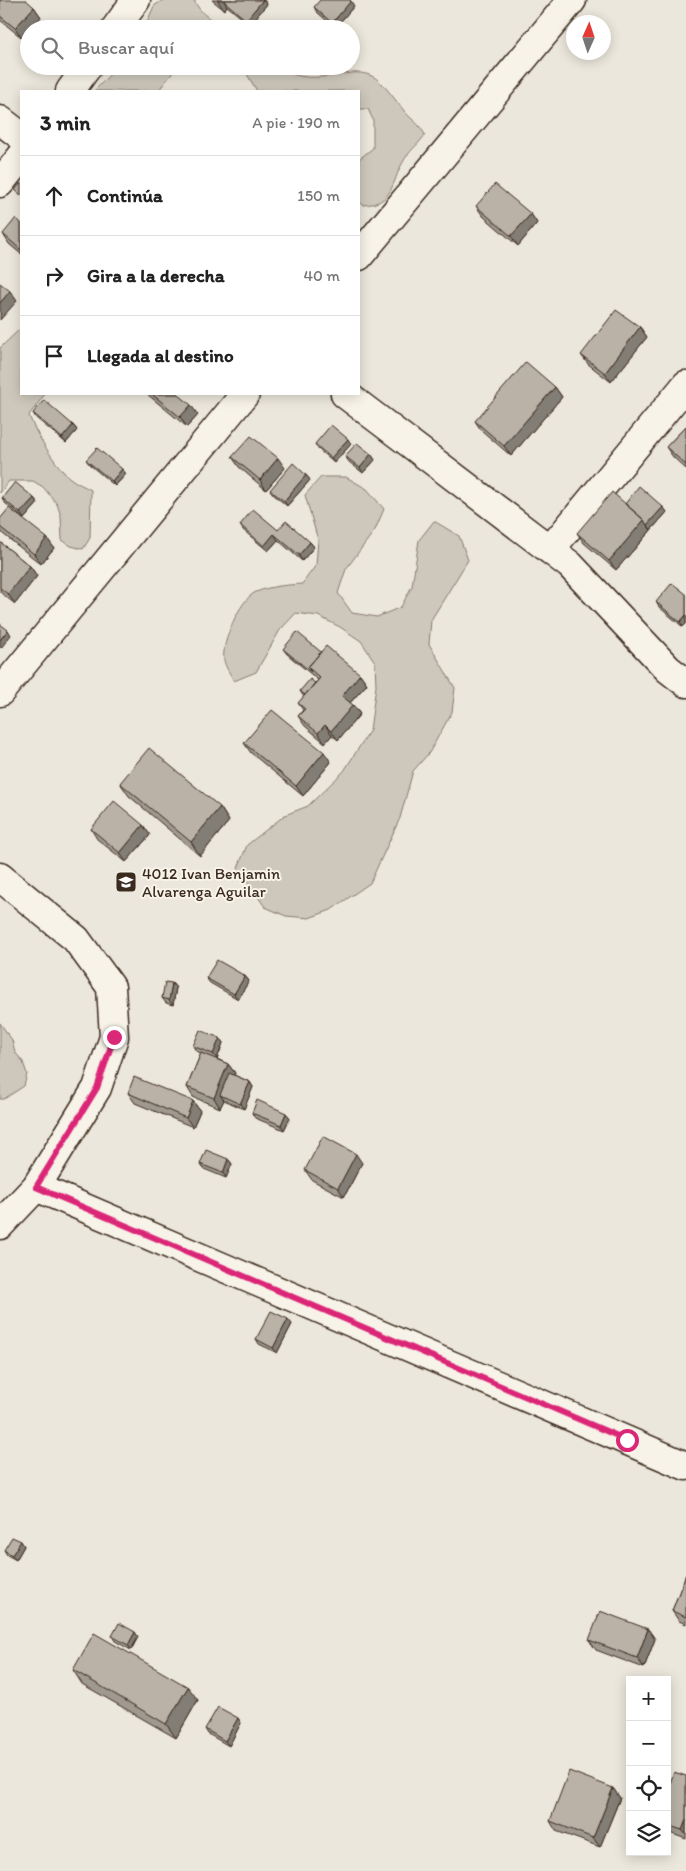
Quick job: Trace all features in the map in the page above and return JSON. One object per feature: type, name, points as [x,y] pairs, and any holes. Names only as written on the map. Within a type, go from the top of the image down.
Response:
[{"type":"street","points":[[122,20],[136,0]]},
{"type":"street","points":[[360,255],[572,0]]},
{"type":"street","points":[[71,90],[82,75]]},
{"type":"street","points":[[0,120],[20,135]]},
{"type":"street","points":[[0,183],[20,158]]},
{"type":"street","points":[[550,550],[686,385]]},
{"type":"street","points":[[0,692],[244,395]]},
{"type":"street","points":[[346,395],[570,565],[668,669],[686,683]]},
{"type":"street","points":[[0,877],[76,939],[111,986],[114,1037],[97,1088],[36,1187],[0,1225]]},
{"type":"street","points":[[36,1187],[686,1466]]},
{"type":"shaded area","points":[[163,0],[194,0],[203,13],[212,20],[148,20],[154,6]]},
{"type":"shaded area","points":[[362,73],[378,80],[425,135],[405,158],[386,196],[381,201],[363,205],[360,202],[360,158],[373,148],[373,120],[368,109],[360,109],[360,90],[256,90],[247,75],[322,77],[360,75]]},
{"type":"shaded area","points":[[109,75],[171,75],[159,90],[95,90]]},
{"type":"shaded area","points":[[20,329],[20,395],[44,395],[29,415],[32,422],[46,449],[65,473],[91,490],[90,538],[83,549],[71,546],[62,540],[61,516],[57,504],[43,487],[33,481],[9,481],[0,493],[0,348]]},
{"type":"shaded area","points":[[321,477],[346,477],[367,489],[384,509],[375,530],[346,569],[338,593],[352,613],[377,617],[401,607],[412,586],[419,540],[434,521],[459,536],[468,560],[431,620],[429,644],[455,688],[452,712],[429,753],[413,771],[400,818],[370,883],[331,910],[309,918],[286,916],[265,907],[238,868],[247,845],[285,815],[308,806],[344,771],[370,730],[376,686],[375,662],[361,641],[340,627],[318,616],[296,613],[280,630],[256,672],[234,681],[224,660],[224,652],[225,643],[233,622],[250,596],[267,588],[302,584],[316,565],[318,540],[305,495]]},
{"type":"shaded area","points":[[0,1023],[12,1040],[15,1052],[23,1062],[27,1074],[24,1086],[4,1099],[0,1099]]},
{"type":"building","points":[[0,0],[26,0],[34,7],[22,20],[20,20],[15,28],[0,16]]},
{"type":"building","points":[[224,0],[263,0],[246,20]]},
{"type":"building","points":[[320,0],[351,1],[335,20],[329,20],[314,7]]},
{"type":"building","points":[[20,184],[20,194],[15,190]]},
{"type":"building","points":[[495,184],[531,214],[511,236],[476,206]]},
{"type":"building","points":[[16,218],[20,222],[20,249],[3,234]]},
{"type":"building","points":[[0,283],[10,291],[0,303]]},
{"type":"building","points":[[616,310],[640,327],[605,373],[581,355]]},
{"type":"building","points":[[526,362],[555,387],[504,446],[475,421]]},
{"type":"building","points":[[153,395],[179,395],[191,405],[180,417]]},
{"type":"building","points":[[44,400],[73,425],[62,438],[33,413]]},
{"type":"building","points":[[331,425],[348,439],[331,458],[315,444]]},
{"type":"building","points":[[686,426],[686,465],[666,447]]},
{"type":"building","points":[[251,436],[278,458],[260,480],[232,457]]},
{"type":"building","points":[[357,443],[371,454],[360,468],[345,456]]},
{"type":"building","points":[[97,448],[122,469],[112,481],[86,460]]},
{"type":"building","points":[[293,463],[306,475],[284,501],[270,490]]},
{"type":"building","points":[[15,482],[34,498],[20,513],[2,498]]},
{"type":"building","points":[[639,486],[663,507],[647,525],[644,520],[625,504]]},
{"type":"building","points":[[612,492],[644,520],[609,561],[577,533]]},
{"type":"building","points":[[9,508],[47,538],[34,554],[0,527],[0,519]]},
{"type":"building","points":[[253,509],[278,530],[286,521],[310,542],[299,555],[274,534],[264,546],[240,525]]},
{"type":"building","points":[[0,542],[30,566],[8,594],[0,588]]},
{"type":"building","points":[[672,583],[686,594],[686,615],[680,622],[656,602]]},
{"type":"building","points":[[0,624],[8,630],[0,640]]},
{"type":"building","points":[[297,632],[321,652],[308,667],[311,672],[283,649]]},
{"type":"building","points":[[326,646],[360,674],[342,696],[353,705],[331,731],[325,725],[318,733],[298,716],[305,709],[298,703],[320,678],[308,667]]},
{"type":"building","points":[[310,679],[315,683],[305,695],[300,691]]},
{"type":"building","points":[[272,710],[324,752],[296,786],[244,743]]},
{"type":"building","points":[[149,748],[220,807],[191,842],[120,783]]},
{"type":"building","points":[[114,801],[143,825],[120,853],[91,829]]},
{"type":"building","points":[[217,960],[245,976],[234,994],[206,978]]},
{"type":"building","points":[[165,982],[172,983],[169,1000],[162,998]]},
{"type":"building","points":[[200,1030],[220,1038],[213,1054],[193,1046]]},
{"type":"building","points":[[201,1053],[228,1064],[214,1098],[187,1087]]},
{"type":"building","points":[[229,1073],[250,1082],[240,1104],[220,1095]]},
{"type":"building","points":[[134,1077],[193,1101],[186,1118],[128,1093]]},
{"type":"building","points":[[257,1100],[286,1113],[281,1125],[252,1113]]},
{"type":"building","points":[[323,1136],[356,1154],[338,1188],[305,1170]]},
{"type":"building","points":[[206,1150],[228,1159],[223,1173],[200,1164]]},
{"type":"building","points":[[271,1311],[288,1319],[273,1348],[256,1339]]},
{"type":"building","points":[[12,1537],[21,1541],[12,1555],[4,1550]]},
{"type":"building","points":[[686,1574],[686,1617],[672,1611]]},
{"type":"building","points":[[600,1611],[648,1629],[637,1658],[589,1640]]},
{"type":"building","points":[[119,1623],[135,1632],[128,1645],[112,1636]]},
{"type":"building","points":[[94,1633],[188,1687],[166,1724],[73,1670]]},
{"type":"building","points":[[218,1707],[238,1718],[225,1741],[205,1729]]},
{"type":"building","points":[[569,1771],[613,1788],[593,1838],[550,1821]]},
{"type":"building","points":[[674,1772],[686,1776],[686,1820],[682,1830],[671,1826],[671,1781]]},
{"type":"place","name":"4012 Ivan Benjamin Alvarenga Aguilar","points":[[126,882]]},
{"type":"route","points":[[114,1037],[97,1088],[36,1187],[627,1440]]}]
